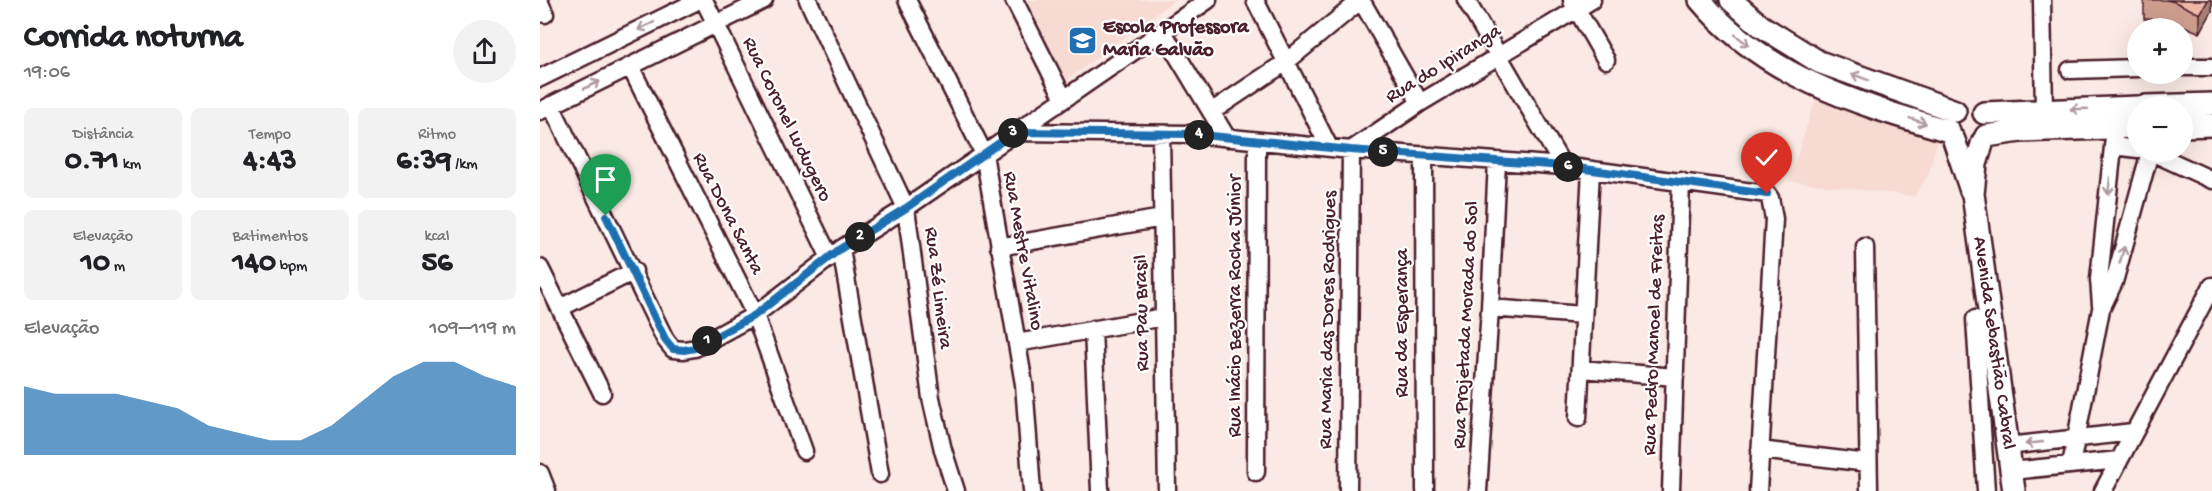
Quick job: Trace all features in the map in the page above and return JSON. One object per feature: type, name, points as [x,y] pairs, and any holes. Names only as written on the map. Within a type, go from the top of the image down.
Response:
[{"type":"main road","points":[[1700,0],[1719,22],[1763,57],[1810,83],[1952,128]]},
{"type":"main road","points":[[1731,0],[1761,26],[1819,62],[1952,128],[1965,147],[1977,145],[1984,139],[2021,131],[2114,137],[2127,132]]},
{"type":"main road","points":[[1810,83],[1819,62]]},
{"type":"main road","points":[[2193,105],[2212,104]]},
{"type":"main road","points":[[1952,128],[1966,106],[1973,106],[1984,113],[1989,124],[1984,139]]},
{"type":"main road","points":[[1984,113],[2127,107]]},
{"type":"main road","points":[[2193,125],[2212,124]]},
{"type":"main road","name":"Avenida Sebastião Cabral","points":[[1952,128],[1973,194],[2010,466]]},
{"type":"main road","name":"Avenida Sebastião Cabral","points":[[1973,194],[1976,164],[1984,139]]},
{"type":"street","points":[[540,78],[699,0]]},
{"type":"street","name":"Rua Coronel Ludugero","points":[[704,0],[835,253],[880,474]]},
{"type":"street","points":[[764,0],[546,108],[634,271],[665,339],[673,349],[695,348],[755,315],[835,253],[906,208],[1208,0]]},
{"type":"street","name":"Rua Zé Limeira","points":[[808,0],[906,208],[931,398],[943,450],[956,491]]},
{"type":"street","name":"Rua Mestre Vitalino","points":[[907,0],[984,154],[1024,384],[1032,491]]},
{"type":"street","points":[[1014,0],[1064,99]]},
{"type":"street","points":[[1255,0],[1329,147]]},
{"type":"street","points":[[1211,112],[1286,62],[1361,0],[1420,103]]},
{"type":"street","points":[[1467,0],[1563,166]]},
{"type":"street","name":"Rua do Ipiranga","points":[[1351,150],[1420,103],[1499,56],[1574,5],[1592,0]]},
{"type":"street","points":[[2042,0],[2044,111]]},
{"type":"street","points":[[1574,5],[1606,60]]},
{"type":"street","points":[[1163,32],[1227,138]]},
{"type":"street","name":"Rua Dona Santa","points":[[630,66],[755,315],[804,451]]},
{"type":"street","points":[[2193,68],[2212,67]]},
{"type":"street","points":[[2070,70],[2127,68]]},
{"type":"street","points":[[1015,132],[1192,134],[1351,150],[1563,166],[1767,194],[1770,198],[1774,219],[1758,491]]},
{"type":"street","name":"Rua Pau Brasil","points":[[1161,134],[1167,491]]},
{"type":"street","points":[[2071,465],[2101,309],[2099,279],[2114,137],[2127,144]]},
{"type":"street","name":"Rua Inácio Bezerra Rocha Júnior","points":[[1256,472],[1257,141]]},
{"type":"street","name":"Rua Maria das Dores Rodrigues","points":[[1348,491],[1351,150]]},
{"type":"street","name":"Rua da Esperança","points":[[1424,155],[1425,491]]},
{"type":"street","name":"Rua Projetada Morada do Sol","points":[[1478,491],[1497,161]]},
{"type":"street","points":[[2101,309],[2114,282],[2148,162]]},
{"type":"street","points":[[2173,162],[2212,180]]},
{"type":"street","points":[[1578,418],[1591,170]]},
{"type":"street","name":"Rua Pedro Manoel de Freitas","points":[[1671,491],[1681,181]]},
{"type":"street","points":[[999,247],[1162,218]]},
{"type":"street","points":[[1864,247],[1869,491]]},
{"type":"street","points":[[540,268],[602,393]]},
{"type":"street","points":[[560,308],[634,271]]},
{"type":"street","points":[[2103,491],[2212,286]]},
{"type":"street","points":[[1490,308],[1583,315]]},
{"type":"street","points":[[1017,343],[1164,317]]},
{"type":"street","points":[[1975,319],[1986,491]]},
{"type":"street","points":[[1093,329],[1100,491]]},
{"type":"street","points":[[1581,369],[1675,377]]},
{"type":"street","points":[[2010,466],[2076,439],[2133,432]]},
{"type":"street","points":[[1760,450],[1868,463]]},
{"type":"street","points":[[1984,457],[2010,466],[2071,465],[2119,460]]},
{"type":"street","points":[[540,473],[547,491]]},
{"type":"shaded area","name":"Escola Professora Maria Galvão","points":[[1022,0],[1174,0],[1067,80]]},
{"type":"shaded area","points":[[1817,95],[1938,139],[1928,175],[1914,196],[1789,181]]},
{"type":"building","points":[[2166,0],[2208,0],[2200,14]]},
{"type":"place","name":"Escola Professora Maria Galvão","points":[[1082,40]]},
{"type":"route","points":[[606,216],[665,339],[673,349],[684,350],[695,348],[755,315],[840,249],[906,208],[1015,132],[1192,134],[1351,150],[1563,166],[1760,191],[1767,194]]}]
